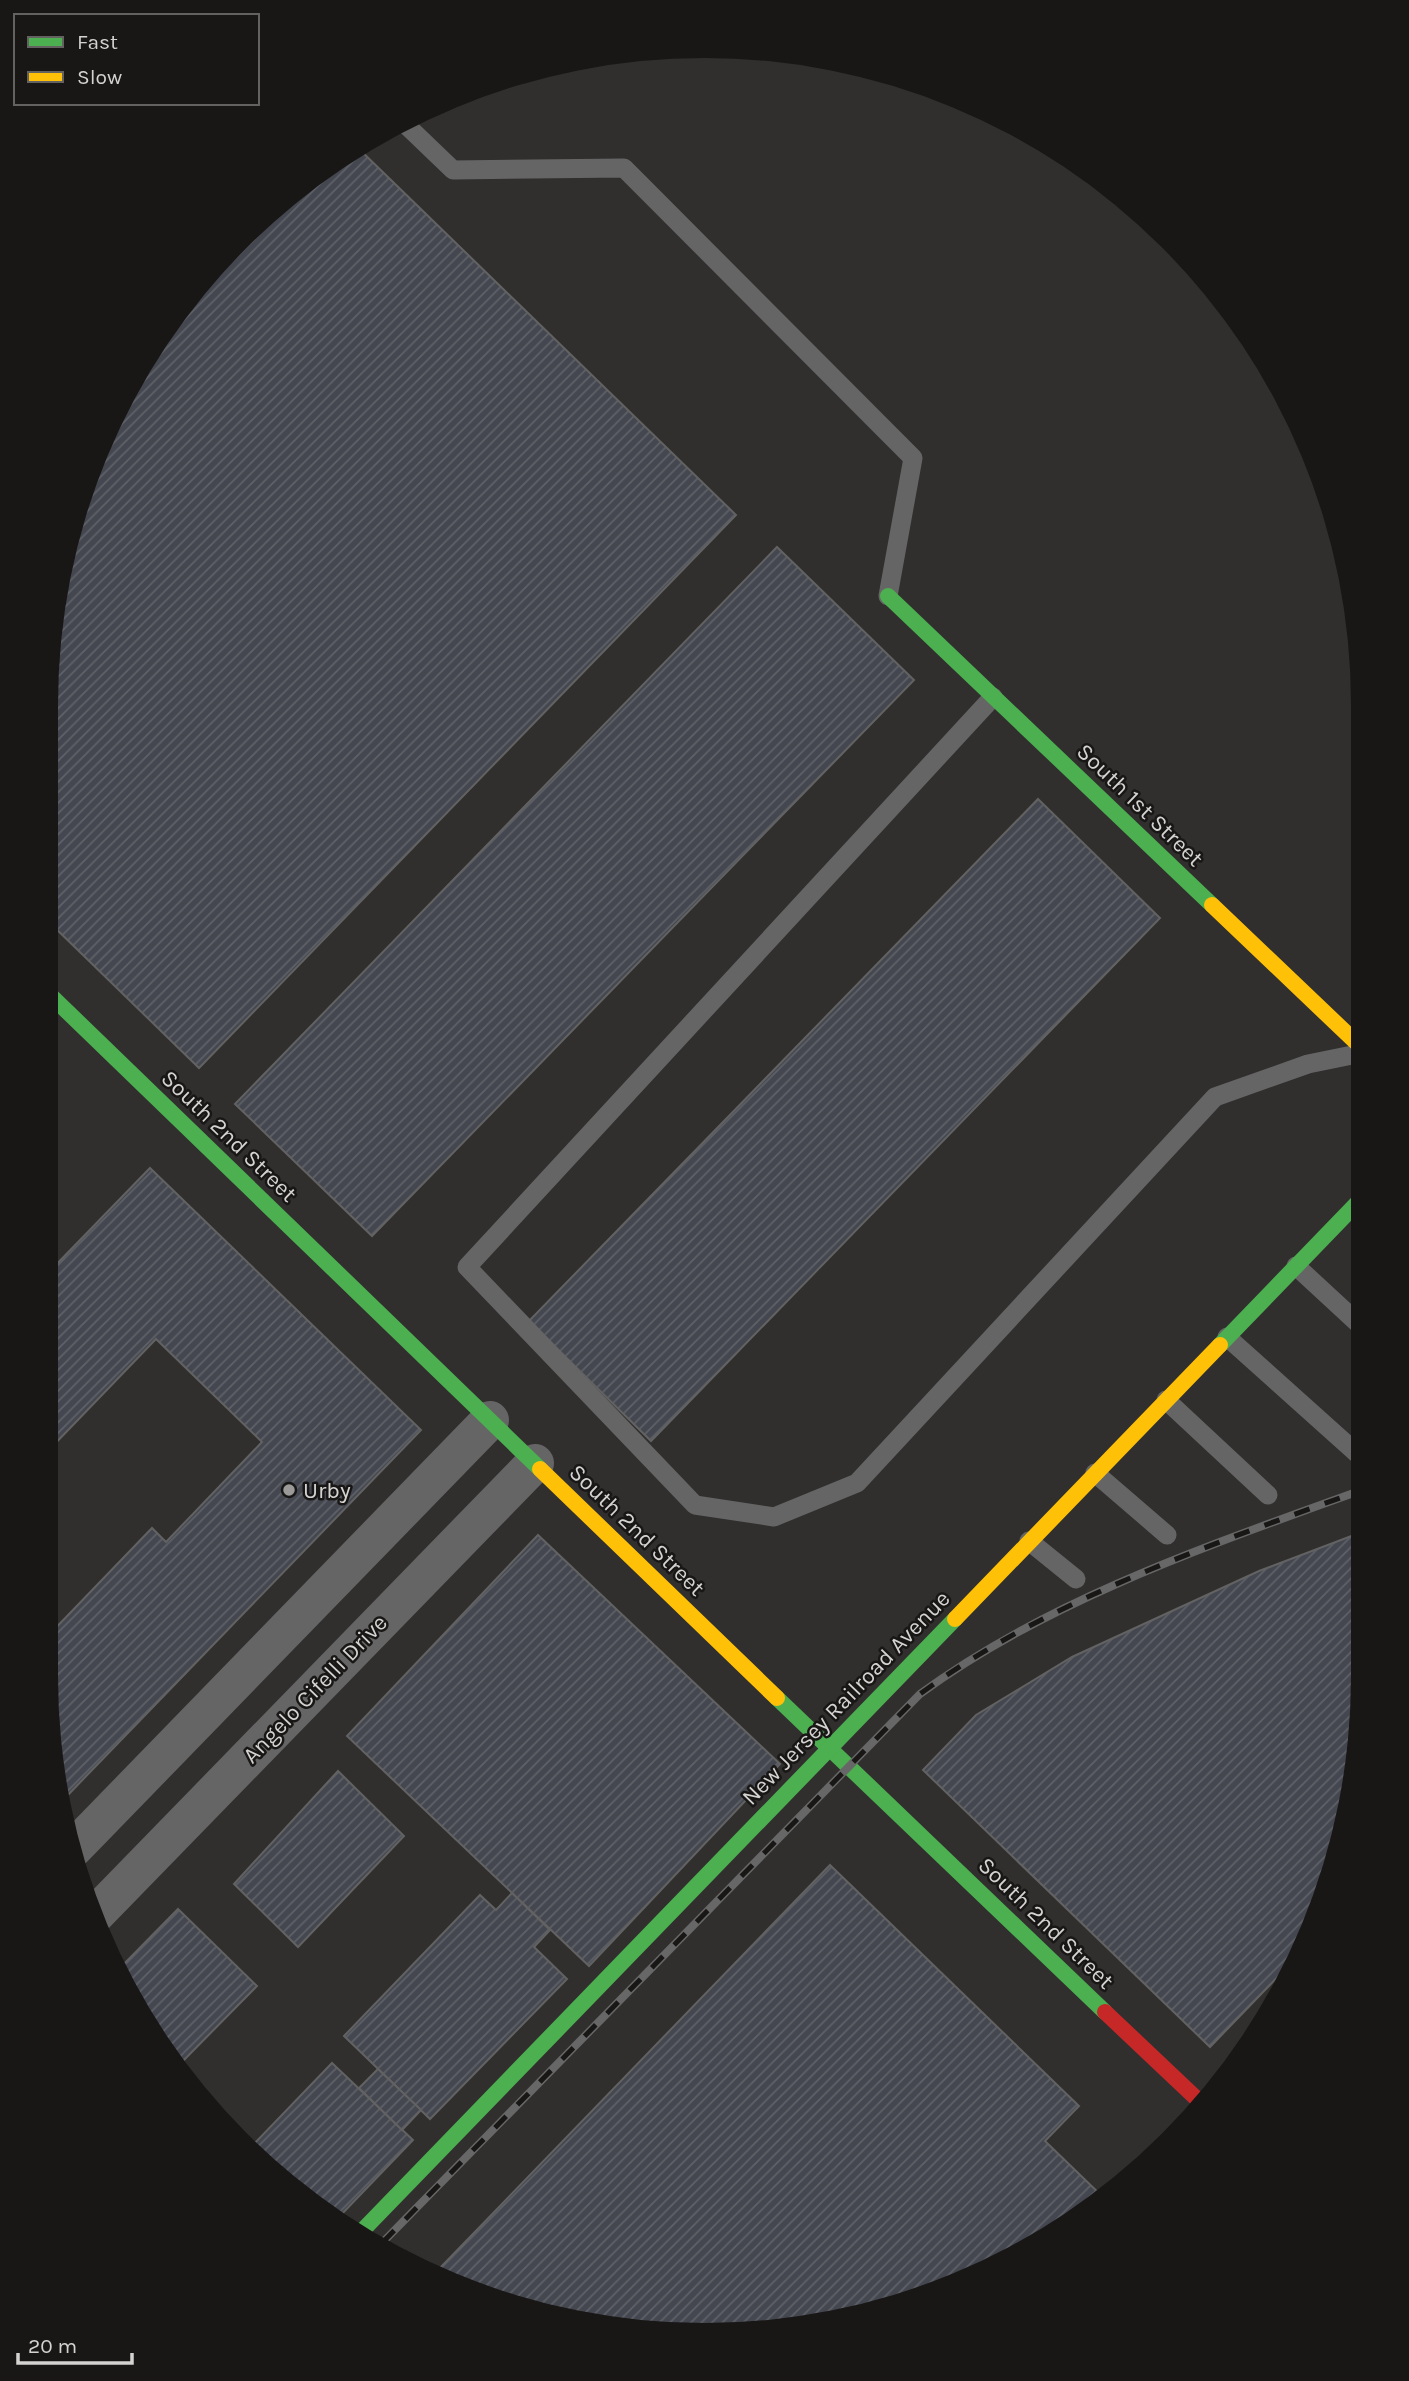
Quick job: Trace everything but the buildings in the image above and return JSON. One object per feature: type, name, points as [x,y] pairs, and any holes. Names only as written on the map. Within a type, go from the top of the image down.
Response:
[{"type":"street","name":"South 1st Street","points":[[887,596],[1351,1039]]},
{"type":"street","name":"South 2nd Street","points":[[58,1002],[1195,2098]]},
{"type":"street","name":"New Jersey Railroad Avenue","points":[[366,2227],[1351,1209]]},
{"type":"street","points":[[80,1842],[490,1420]]},
{"type":"street","name":"Angelo Cifelli Drive","points":[[101,1907],[535,1463]]},
{"type":"lane","points":[[410,128],[453,170],[624,168],[913,458],[887,596]]},
{"type":"lane","points":[[993,697],[467,1267],[695,1504],[774,1517],[857,1483],[1215,1097],[1308,1064],[1351,1053]]},
{"type":"lane","points":[[1296,1266],[1351,1317]]},
{"type":"lane","points":[[1227,1337],[1351,1448]]},
{"type":"lane","points":[[1166,1400],[1268,1495]]},
{"type":"lane","points":[[1095,1473],[1167,1535]]},
{"type":"lane","points":[[1029,1541],[1076,1579]]},
{"type":"railway","points":[[386,2239],[920,1694],[970,1660],[1077,1602],[1191,1553],[1351,1494]]},
{"type":"traffic: fast","points":[[888,596],[1212,905]]},
{"type":"traffic: fast","points":[[58,1003],[540,1469]]},
{"type":"traffic: fast","points":[[1220,1345],[1351,1209]]},
{"type":"traffic: fast","points":[[366,2227],[955,1619]]},
{"type":"traffic: fast","points":[[777,1698],[1105,2012]]},
{"type":"traffic: slow","points":[[1212,905],[1351,1038]]},
{"type":"traffic: slow","points":[[955,1619],[1220,1345]]},
{"type":"traffic: slow","points":[[540,1469],[777,1698]]},
{"type":"traffic: jam","points":[[1105,2012],[1195,2098]]},
{"type":"place","name":"Urby","points":[[289,1490]]}]
